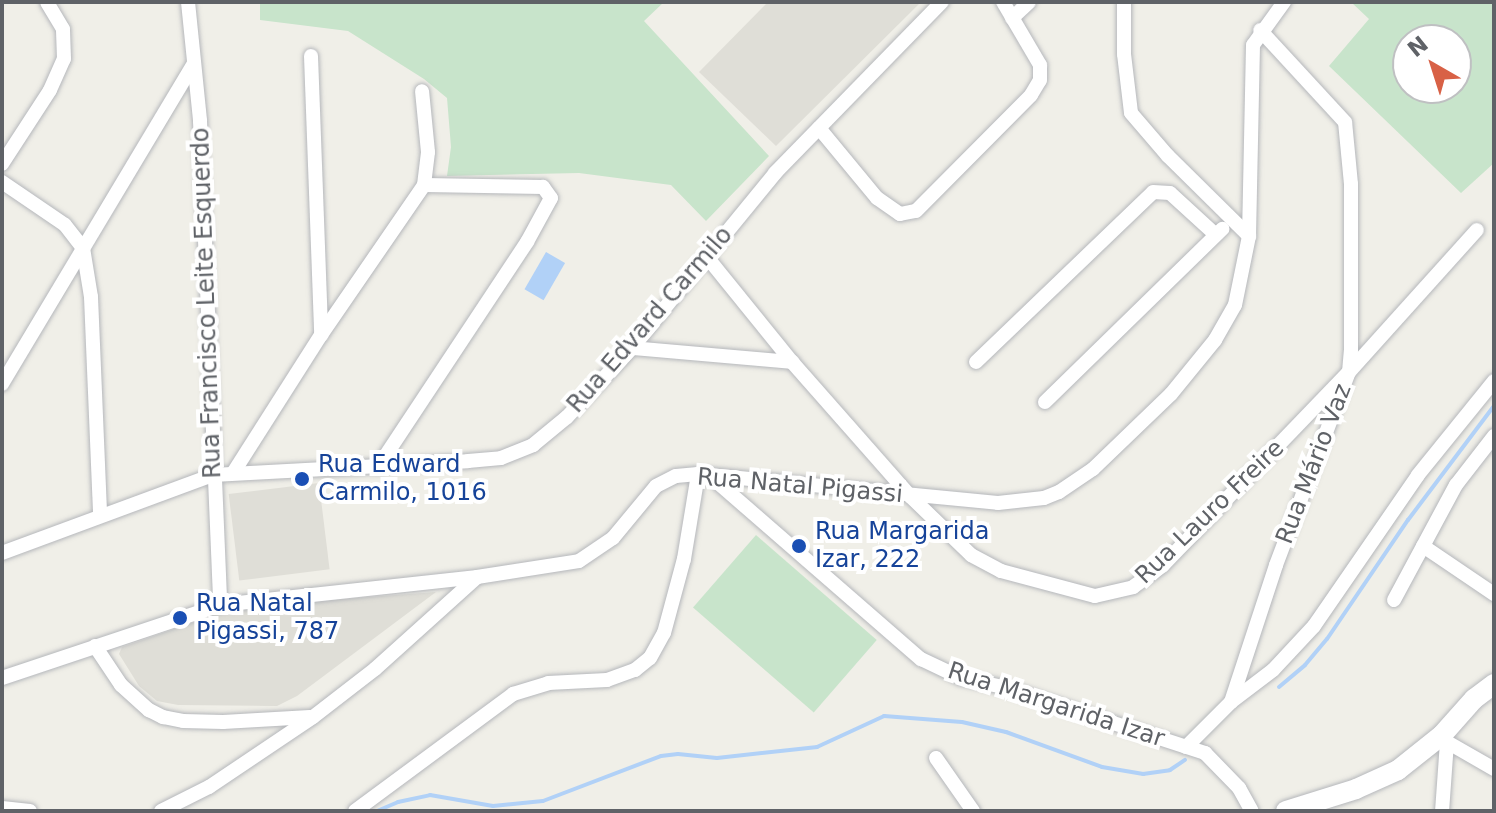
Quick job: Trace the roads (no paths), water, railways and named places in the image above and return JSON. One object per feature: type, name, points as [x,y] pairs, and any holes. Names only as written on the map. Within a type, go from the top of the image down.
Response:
[{"type":"street","points":[[2,164],[50,90],[64,59],[63,29],[47,2]]},
{"type":"street","name":"Rua Francisco Leite Esquerdo","points":[[188,2],[200,121],[220,605]]},
{"type":"street","name":"Rua Edvard Carmilo","points":[[2,553],[213,475],[501,458],[522,451],[567,417],[632,348],[775,173],[942,2]]},
{"type":"street","points":[[819,128],[877,198],[900,214],[916,211],[1038,86],[1040,65],[1003,2]]},
{"type":"street","points":[[1012,18],[1029,2]]},
{"type":"street","points":[[1124,2],[1124,54],[1131,113],[1249,236]]},
{"type":"street","points":[[1260,30],[1284,2]]},
{"type":"street","name":"Rua Mário Vaz","points":[[1231,702],[1276,565],[1349,372],[1351,184],[1345,122],[1260,30]]},
{"type":"street","name":"Rua Natal Pigassi","points":[[2,678],[220,605],[477,577],[579,561],[613,538],[636,506],[656,486],[676,476],[703,474],[998,503],[1031,500],[1059,492],[1093,469],[1171,394],[1215,340],[1235,305],[1249,236],[1250,70],[1253,45],[1260,30]]},
{"type":"street","points":[[311,56],[321,335]]},
{"type":"street","points":[[2,384],[193,65]]},
{"type":"street","points":[[233,473],[321,335],[424,185],[428,152],[422,91]]},
{"type":"street","points":[[2,182],[65,225],[83,248],[91,297],[100,515]]},
{"type":"street","points":[[378,467],[527,242],[551,198],[543,187],[424,185]]},
{"type":"street","points":[[976,362],[1153,192],[1170,193],[1216,235]]},
{"type":"street","points":[[1045,402],[1232,219]]},
{"type":"street","name":"Rua Lauro Freire","points":[[707,257],[792,362],[910,496],[971,555],[1001,571],[1095,596],[1121,592],[1163,565],[1349,372],[1477,230]]},
{"type":"street","points":[[632,348],[792,362]]},
{"type":"street","points":[[1186,747],[1231,702],[1273,670],[1314,626],[1418,475],[1494,381]]},
{"type":"street","points":[[1394,600],[1456,485],[1494,436]]},
{"type":"street","points":[[355,811],[513,694],[548,683],[607,680],[635,670],[650,658],[664,633],[703,474]]},
{"type":"street","name":"Rua Margarida Izar","points":[[703,474],[921,659],[961,678],[1003,687],[1205,753],[1222,768],[1252,811]]},
{"type":"street","points":[[1423,546],[1494,594]]},
{"type":"street","points":[[161,811],[209,787],[313,717],[375,669],[477,577]]},
{"type":"street","points":[[95,646],[121,685],[149,710],[163,717],[223,722],[313,717]]},
{"type":"street","points":[[1286,811],[1381,779],[1411,762],[1444,738],[1474,699],[1494,684]]},
{"type":"street","points":[[1444,738],[1494,769]]},
{"type":"street","points":[[1442,811],[1444,738]]},
{"type":"street","points":[[936,758],[973,811]]},
{"type":"street","points":[[2,808],[30,811]]},
{"type":"water","points":[[546,252],[565,263],[544,300],[524,289]]},
{"type":"waterway","points":[[1279,687],[1305,665],[1327,639],[1408,520],[1494,406]]},
{"type":"waterway","points":[[377,811],[398,802],[430,795],[493,806],[543,801],[661,756],[678,754],[717,758],[817,747],[884,716],[962,722],[1006,732],[1102,767],[1143,774],[1170,770],[1185,760]]},
{"type":"place","name":"Rua Edward Carmilo, 1016","points":[[302,479]]},
{"type":"place","name":"Rua Margarida Izar, 222","points":[[799,546]]},
{"type":"place","name":"Rua Natal Pigassi, 787","points":[[180,618]]}]
